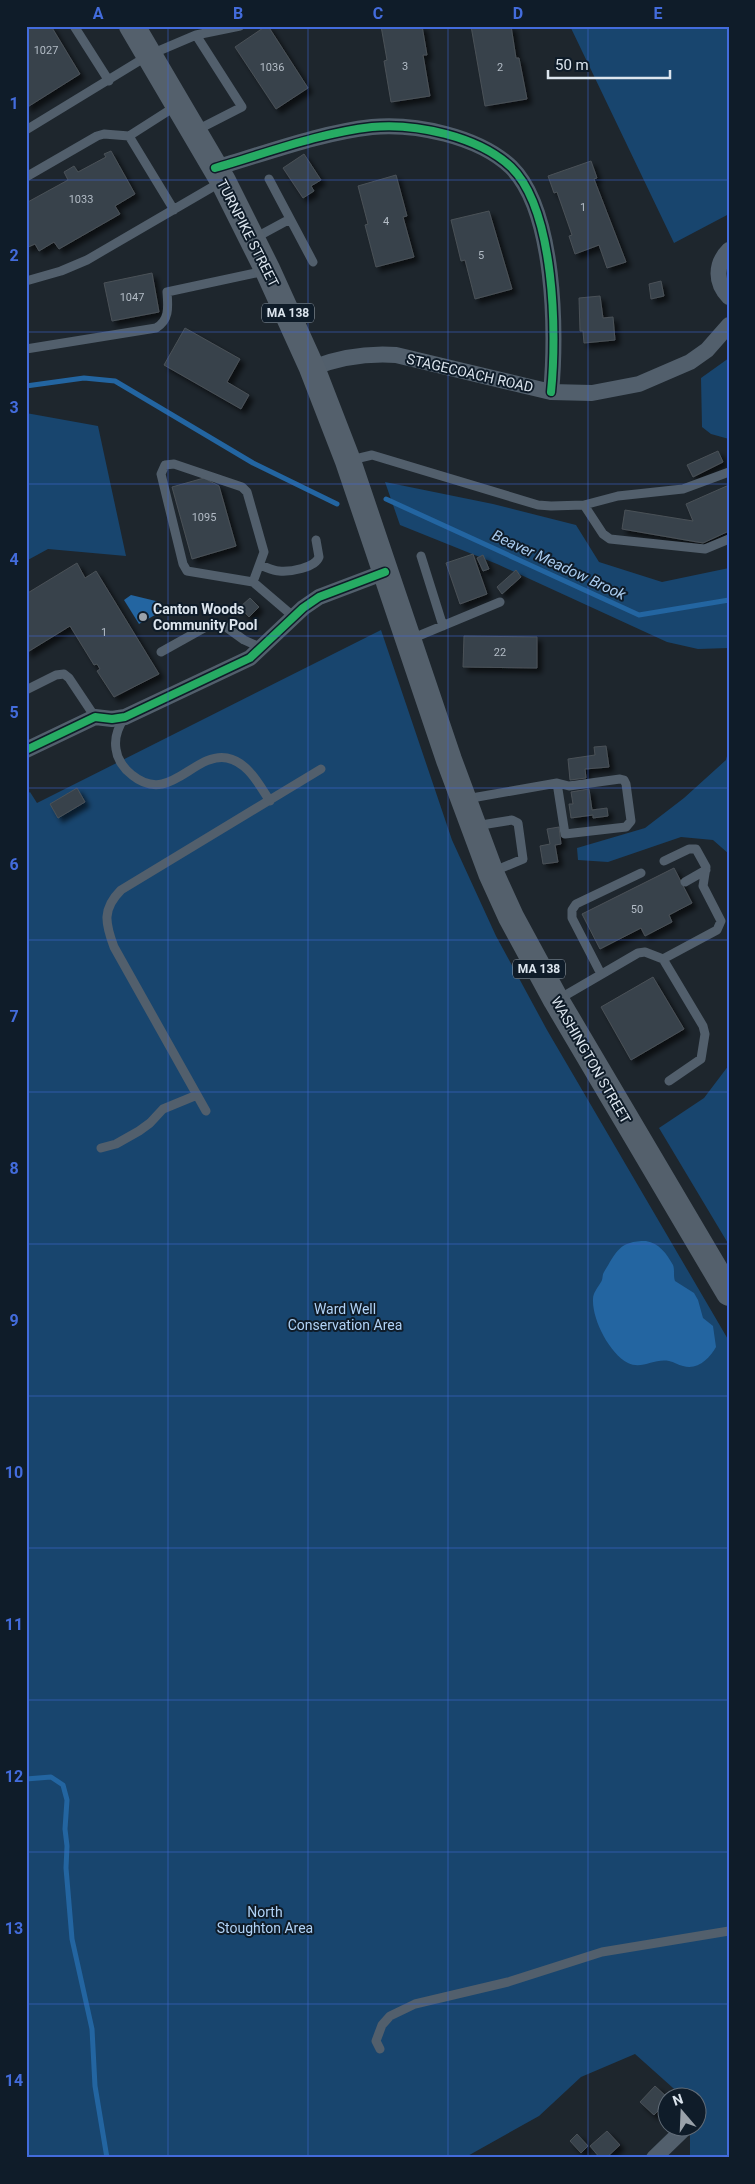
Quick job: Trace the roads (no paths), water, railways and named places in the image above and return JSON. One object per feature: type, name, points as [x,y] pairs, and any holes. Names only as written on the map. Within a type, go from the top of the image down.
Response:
[{"type":"main road","name":"TURNPIKE STREET","points":[[132,26],[219,174],[268,271],[312,368],[348,461],[405,630]]},
{"type":"main road","name":"WASHINGTON STREET","points":[[405,630],[463,800],[491,873],[511,917],[556,1000],[729,1293]]},
{"type":"street","points":[[219,174],[342,131],[373,127],[404,127],[437,131],[470,142],[492,153],[511,167],[525,187],[536,209],[542,231],[552,288],[551,392]]},
{"type":"street","points":[[729,250],[721,260],[718,273],[720,286],[729,297]]},
{"type":"street","name":"STAGECOACH ROAD","points":[[312,368],[334,360],[354,356],[396,355],[551,392],[575,394],[616,390],[666,374],[690,362],[707,350],[729,325]]},
{"type":"street","points":[[26,750],[95,717],[116,719],[125,717],[237,666],[262,648],[303,608],[319,596],[385,572]]},
{"type":"street","points":[[654,2158],[677,2136]]},
{"type":"lane","points":[[74,26],[109,81]]},
{"type":"lane","points":[[26,130],[109,81],[149,54],[196,35],[240,26]]},
{"type":"lane","points":[[194,132],[242,107],[196,35]]},
{"type":"lane","points":[[26,177],[100,134],[129,136],[178,104]]},
{"type":"lane","points":[[129,136],[174,210]]},
{"type":"lane","points":[[26,282],[82,262],[174,210],[219,174]]},
{"type":"lane","points":[[269,179],[313,262]]},
{"type":"lane","points":[[253,240],[290,219]]},
{"type":"lane","points":[[26,349],[156,328],[166,318],[168,309],[167,292],[268,271]]},
{"type":"lane","points":[[348,461],[372,455],[538,504],[584,505],[618,496],[683,489],[729,472]]},
{"type":"lane","points":[[253,582],[264,552],[247,492],[242,487],[174,464],[165,465],[161,474],[186,571],[253,582],[294,617]]},
{"type":"lane","points":[[584,505],[603,534],[610,539],[705,549],[729,538]]},
{"type":"lane","points":[[260,565],[280,571],[294,570],[315,563],[319,557],[316,540]]},
{"type":"lane","points":[[421,556],[443,626]]},
{"type":"lane","points":[[405,630],[443,626],[500,602]]},
{"type":"lane","points":[[161,652],[204,628],[215,625],[226,627],[244,640],[262,648]]},
{"type":"lane","points":[[26,690],[56,675],[64,674],[70,678],[95,717]]},
{"type":"lane","points":[[125,717],[117,731],[116,749],[120,762],[138,780],[154,784],[166,783],[207,761],[228,758],[236,761],[250,773],[270,801]]},
{"type":"lane","points":[[206,1111],[114,947],[108,931],[109,904],[121,890],[321,769]]},
{"type":"lane","points":[[463,800],[557,783],[569,786],[620,779],[624,780],[626,784],[630,824],[626,827],[565,834],[557,783]]},
{"type":"lane","points":[[473,826],[512,820],[518,823],[523,860],[491,873]]},
{"type":"lane","points":[[663,959],[720,927],[720,918],[703,886],[706,870],[705,863],[695,848],[664,861]]},
{"type":"lane","points":[[685,882],[706,870]]},
{"type":"lane","points":[[601,974],[572,918],[572,910],[576,904],[641,874]]},
{"type":"lane","points":[[556,1000],[642,952],[663,959],[705,1030],[701,1059],[669,1081]]},
{"type":"lane","points":[[101,1148],[116,1144],[139,1131],[150,1123],[163,1109],[197,1095]]},
{"type":"lane","points":[[380,2049],[376,2041],[382,2025],[390,2016],[415,2004],[508,1982],[602,1952],[729,1931]]},
{"type":"waterway","name":"Beaver Meadow Brook","points":[[26,386],[84,378],[115,381],[253,463],[337,504]]},
{"type":"waterway","name":"Beaver Meadow Brook","points":[[386,499],[639,615],[729,600]]},
{"type":"waterway","points":[[26,1779],[51,1777],[63,1785],[67,1800],[65,1829],[67,1846],[66,1868],[72,1939],[92,2029],[95,2086],[107,2158]]},
{"type":"place","name":"Canton Woods Community Pool","points":[[143,617]]},
{"type":"park label","name":"Ward Well Conservation Area","points":[[345,1318]]},
{"type":"park label","name":"North Stoughton Area","points":[[265,1920]]}]
